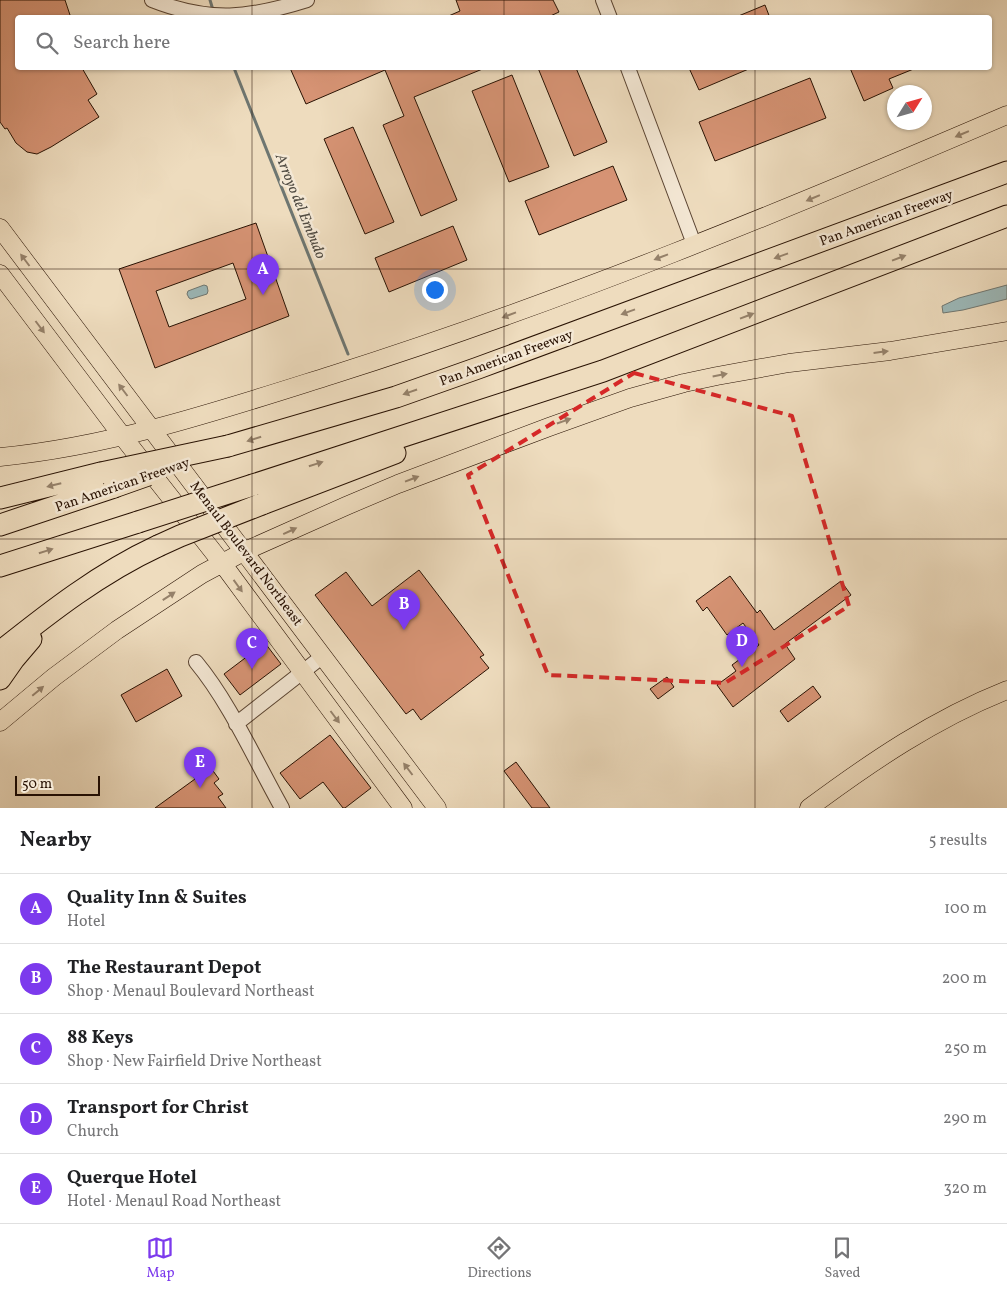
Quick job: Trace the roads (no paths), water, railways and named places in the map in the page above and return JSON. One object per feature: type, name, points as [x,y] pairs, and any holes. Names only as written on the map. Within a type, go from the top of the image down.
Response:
[{"type":"highway","name":"Pan American Freeway","points":[[0,525],[108,480],[396,396],[478,368],[1007,172]]},
{"type":"highway","points":[[0,679],[7,656],[96,580],[116,567],[158,546],[603,371],[1007,216]]},
{"type":"highway","points":[[0,566],[603,371]]},
{"type":"highway","points":[[0,498],[108,480]]},
{"type":"main road","points":[[0,457],[48,452],[123,437],[424,346],[809,199],[1007,115]]},
{"type":"main road","name":"Menaul Boulevard Northeast","points":[[0,228],[153,428],[437,808]]},
{"type":"main road","name":"Menaul Boulevard Northeast","points":[[0,274],[123,437],[222,563],[403,808]]},
{"type":"main road","points":[[0,722],[117,630],[202,574],[245,552],[398,484],[630,398],[717,376],[789,363],[890,351],[1007,331]]},
{"type":"main road","points":[[809,808],[916,734],[1007,690]]},
{"type":"street","points":[[152,0],[194,13],[208,15]]},
{"type":"street","points":[[236,15],[257,14],[307,0]]},
{"type":"street","points":[[603,0],[609,15]]},
{"type":"street","points":[[629,70],[694,244]]},
{"type":"street","points":[[236,724],[323,656]]},
{"type":"street","points":[[196,662],[207,676],[236,724],[282,808]]},
{"type":"water","points":[[204,285],[207,286],[207,294],[189,298],[188,291]]},
{"type":"water","points":[[1007,285],[1007,299],[943,313],[942,306],[959,298]]},
{"type":"waterway","name":"Arroyo del Embudo","points":[[210,0],[213,10]]},
{"type":"waterway","name":"Arroyo del Embudo","points":[[235,70],[348,354]]},
{"type":"place","name":"Quality Inn & Suites","points":[[263,295]]},
{"type":"place","name":"The Restaurant Depot","points":[[404,630]]},
{"type":"place","name":"Transport for Christ","points":[[742,667]]},
{"type":"place","name":"88 Keys","points":[[252,669]]},
{"type":"place","name":"Querque Hotel","points":[[200,788]]}]
